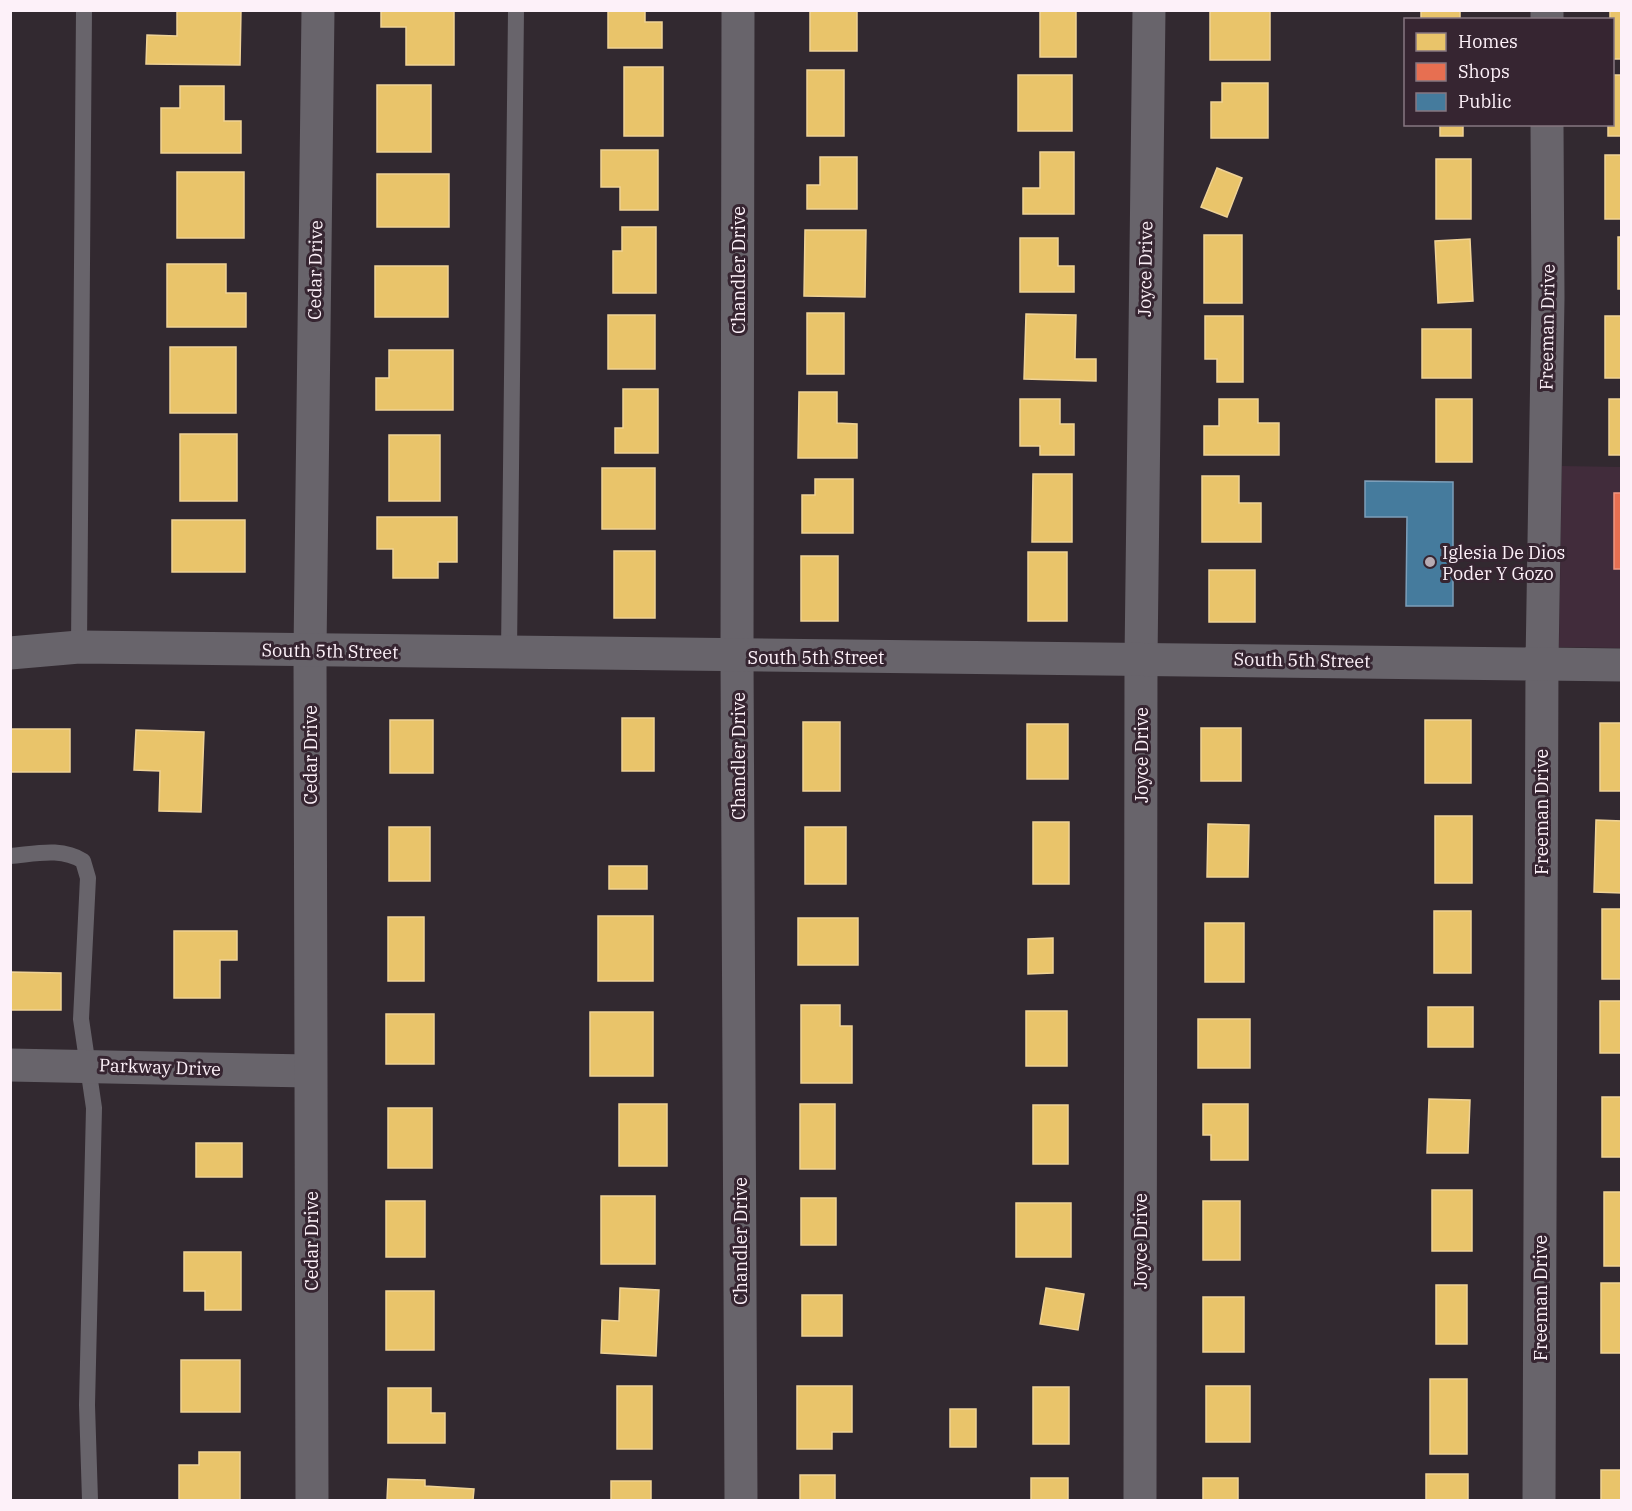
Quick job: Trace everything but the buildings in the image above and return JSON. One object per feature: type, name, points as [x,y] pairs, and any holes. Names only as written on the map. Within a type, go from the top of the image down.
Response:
[{"type":"street","name":"Cedar Drive","points":[[312,1500],[310,651],[318,10]]},
{"type":"street","name":"Chandler Drive","points":[[738,10],[741,1500]]},
{"type":"street","name":"Joyce Drive","points":[[1140,1500],[1142,658],[1149,10]]},
{"type":"street","name":"Freeman Drive","points":[[1539,1500],[1542,663],[1548,298],[1548,126]]},
{"type":"street","name":"South 5th Street","points":[[10,653],[79,647],[1622,665]]},
{"type":"street","name":"Parkway Drive","points":[[10,1065],[310,1071]]},
{"type":"lane","points":[[79,647],[84,10]]},
{"type":"lane","points":[[509,653],[516,10]]},
{"type":"lane","points":[[10,856],[57,852],[72,854],[83,861],[88,878],[81,1018],[94,1108],[87,1405],[90,1500]]},
{"type":"shaded area","points":[[1562,466],[1621,467],[1621,648],[1559,647]]},
{"type":"place","name":"Iglesia De Dios Poder Y Gozo","points":[[1430,562]]}]
